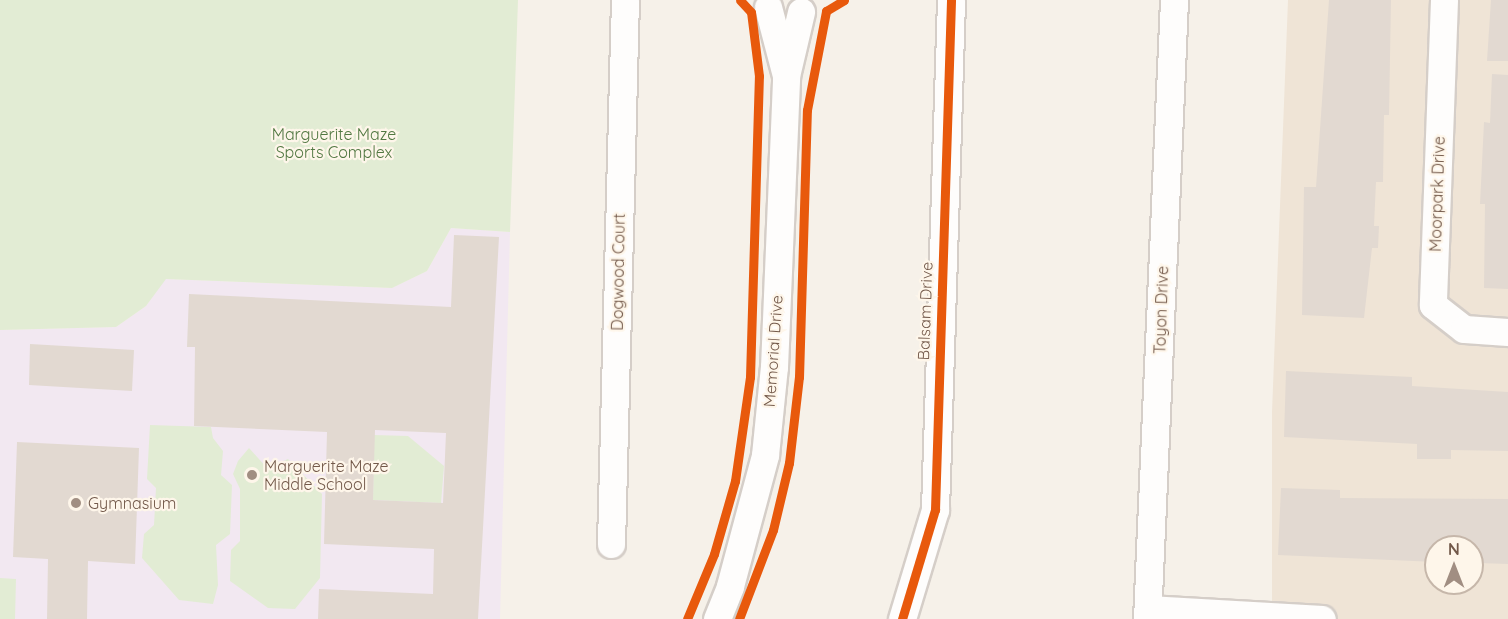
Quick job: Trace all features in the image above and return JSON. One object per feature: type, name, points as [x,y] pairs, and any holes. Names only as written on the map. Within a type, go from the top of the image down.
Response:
[{"type":"street","name":"Dogwood Court","points":[[611,544],[624,0]]},
{"type":"street","name":"Balsam Drive","points":[[902,619],[935,510],[951,0]]},
{"type":"street","name":"Toyon Drive","points":[[1148,614],[1174,0]]},
{"type":"street","name":"Moorpark Drive","points":[[1444,0],[1433,305],[1464,329],[1508,332]]},
{"type":"street","points":[[764,3],[788,14],[811,6]]},
{"type":"street","points":[[764,3],[786,76]]},
{"type":"street","points":[[786,76],[811,6]]},
{"type":"street","name":"Memorial Drive","points":[[717,619],[730,586],[765,455],[774,367],[786,76]]},
{"type":"street","points":[[1148,614],[1322,619]]},
{"type":"shaded area","points":[[1288,0],[1508,0],[1508,619],[1272,619],[1272,412]]},
{"type":"shaded area","name":"Marguerite Maze Middle School","points":[[451,228],[510,232],[500,619],[0,619],[0,330],[116,327],[146,306],[165,279],[392,288],[427,271]]},
{"type":"green space","name":"Marguerite Maze Sports Complex","points":[[0,0],[518,0],[510,232],[451,228],[427,271],[392,288],[166,279],[146,306],[116,327],[0,330]]},
{"type":"green space","points":[[150,425],[211,427],[213,438],[223,451],[221,475],[232,485],[230,534],[216,545],[218,585],[213,604],[179,600],[142,558],[144,534],[154,525],[156,488],[147,479]]},
{"type":"green space","points":[[374,435],[408,436],[444,466],[441,503],[373,500]]},
{"type":"green space","points":[[249,448],[267,468],[288,459],[322,494],[320,578],[295,609],[268,608],[230,581],[231,550],[240,541],[240,489],[233,474],[238,461]]},
{"type":"green space","points":[[0,578],[16,579],[15,619],[0,619]]},
{"type":"building","points":[[1329,0],[1391,0],[1389,115],[1384,115],[1383,182],[1376,182],[1374,226],[1379,226],[1378,248],[1372,248],[1364,318],[1302,315],[1304,187],[1316,187]]},
{"type":"building","points":[[1491,0],[1508,0],[1508,61],[1487,61]]},
{"type":"building","points":[[1492,74],[1508,75],[1508,289],[1484,288],[1485,204],[1480,204],[1484,122],[1490,123]]},
{"type":"building","points":[[454,235],[499,237],[478,619],[318,619],[319,589],[433,594],[434,549],[324,544],[327,432],[194,426],[195,347],[187,347],[189,294],[451,307]],"holes":[[[375,430],[446,433],[443,503],[373,500]]]},
{"type":"building","points":[[30,344],[134,350],[132,391],[29,385]]},
{"type":"building","points":[[1286,371],[1412,377],[1412,386],[1508,392],[1508,451],[1451,450],[1451,459],[1417,459],[1417,444],[1284,437]]},
{"type":"building","name":"Gymnasium","points":[[17,442],[139,448],[135,564],[88,561],[87,619],[47,619],[48,559],[13,557]]},
{"type":"building","points":[[1281,488],[1340,490],[1340,498],[1508,499],[1508,564],[1484,563],[1484,535],[1424,535],[1424,561],[1278,555]]},
{"type":"cycle path","points":[[687,619],[714,554],[735,481],[750,377],[759,76],[751,12],[740,0]]},
{"type":"cycle path","points":[[739,619],[773,530],[789,463],[799,377],[807,110],[826,11],[844,0]]},
{"type":"cycle path","points":[[902,619],[935,510],[951,0]]},
{"type":"place","name":"Marguerite Maze Middle School","points":[[252,475]]},
{"type":"place","name":"Gymnasium","points":[[76,503]]}]
